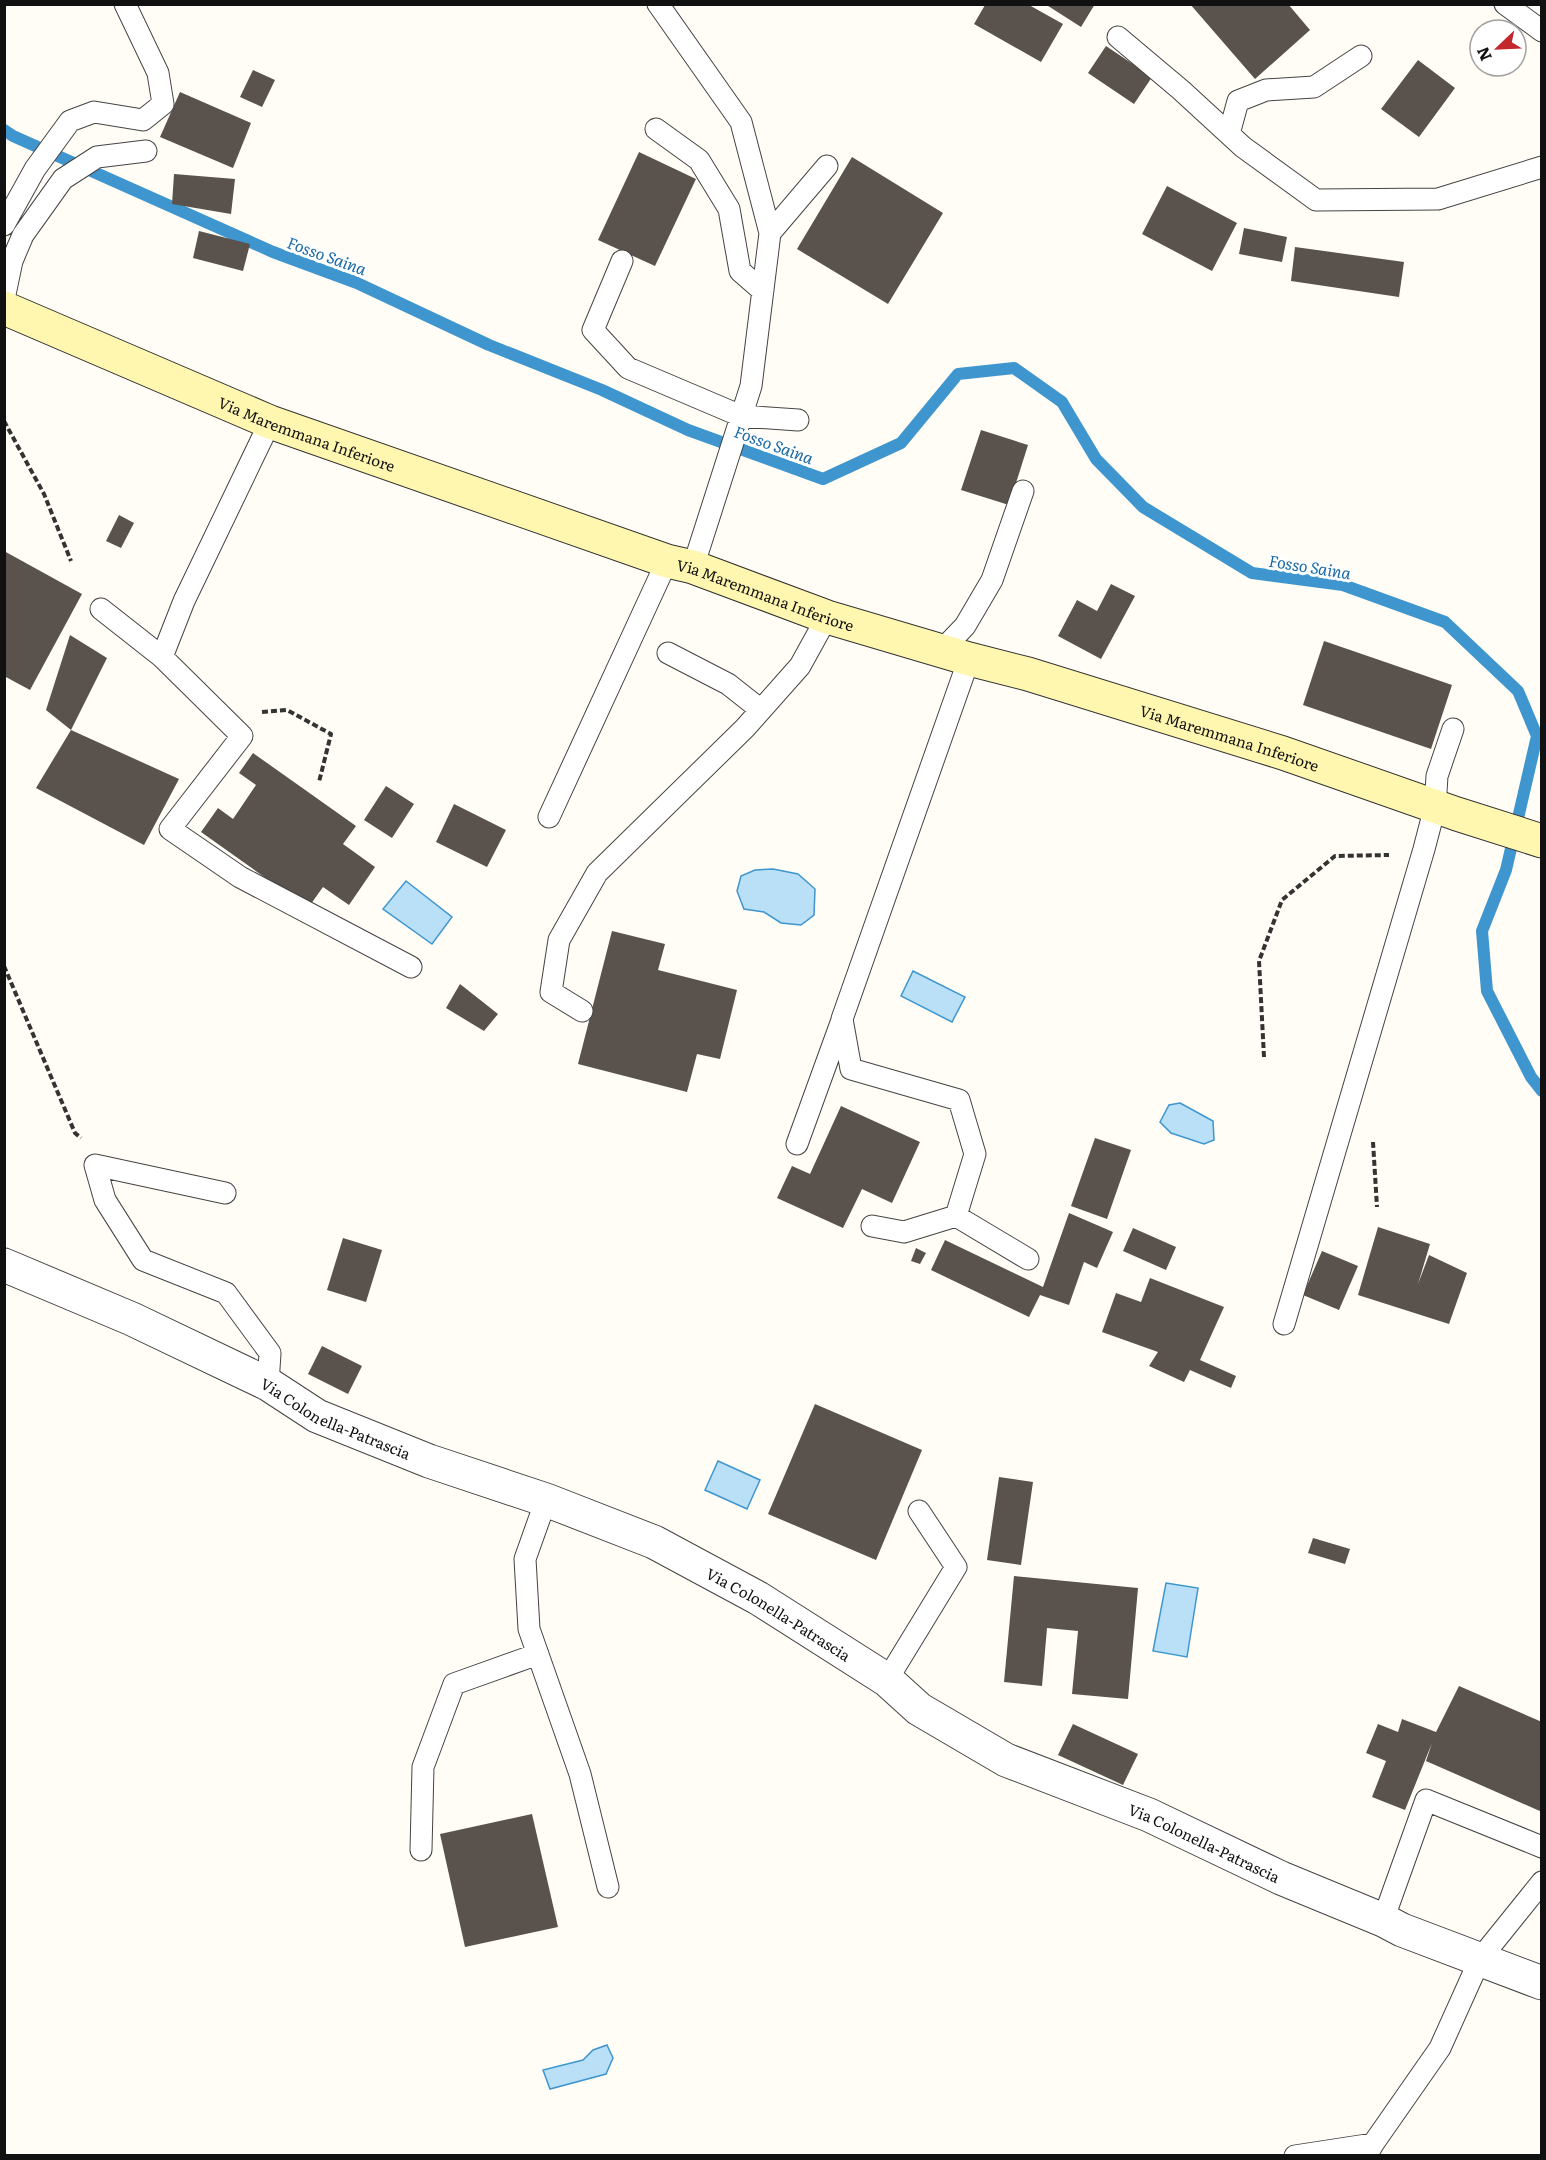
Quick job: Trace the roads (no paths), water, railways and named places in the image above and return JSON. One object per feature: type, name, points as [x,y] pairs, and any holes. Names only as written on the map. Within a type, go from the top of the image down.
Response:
[{"type":"main road","name":"Via Maremmana Inferiore","points":[[4,308],[270,422],[827,617],[1028,674],[1283,753],[1435,807],[1537,835]]},
{"type":"street","name":"Via Colonella-Patrascia","points":[[4,1265],[132,1319],[268,1384],[317,1416],[429,1461],[546,1500],[654,1542],[758,1598],[887,1680],[919,1709],[1006,1760],[1149,1815],[1281,1878],[1402,1930],[1542,1983]]},
{"type":"lane","points":[[4,225],[35,169],[70,121],[94,112],[143,120],[163,104],[158,73],[125,4]]},
{"type":"lane","points":[[549,817],[680,564],[741,416],[751,386],[770,233],[741,122],[658,4]]},
{"type":"lane","points":[[1505,4],[1542,31]]},
{"type":"lane","points":[[1118,37],[1242,147],[1316,200],[1438,199],[1542,167]]},
{"type":"lane","points":[[1229,135],[1238,101],[1266,90],[1314,87],[1361,56]]},
{"type":"lane","points":[[656,129],[699,160],[729,209],[740,271],[763,291]]},
{"type":"lane","points":[[4,298],[12,261],[23,235],[63,179],[97,158],[146,152]]},
{"type":"lane","points":[[770,233],[827,166]]},
{"type":"lane","points":[[622,261],[592,330],[628,368],[741,416],[798,420]]},
{"type":"lane","points":[[162,657],[184,601],[270,422]]},
{"type":"lane","points":[[797,1144],[842,1019],[965,626],[992,580],[1023,491]]},
{"type":"lane","points":[[101,609],[162,657],[242,736],[170,829],[240,877],[411,967]]},
{"type":"lane","points":[[582,1011],[551,992],[559,940],[597,873],[746,728],[800,666],[827,617]]},
{"type":"lane","points":[[668,653],[728,684],[761,710]]},
{"type":"lane","points":[[1284,1324],[1424,849],[1435,807],[1437,776],[1453,729]]},
{"type":"lane","points":[[842,1019],[851,1069],[959,1100],[975,1154],[956,1216]]},
{"type":"lane","points":[[225,1193],[95,1165],[105,1200],[143,1260],[226,1293],[270,1353],[268,1384]]},
{"type":"lane","points":[[872,1226],[904,1232],[956,1216],[1028,1259]]},
{"type":"lane","points":[[546,1500],[525,1559],[528,1629],[580,1774],[608,1887]]},
{"type":"lane","points":[[887,1680],[956,1567],[919,1511]]},
{"type":"lane","points":[[421,1850],[423,1767],[454,1684],[538,1654]]},
{"type":"lane","points":[[1383,1920],[1426,1800],[1542,1847]]},
{"type":"lane","points":[[1295,2156],[1371,2150],[1440,2048],[1480,1959],[1542,1882]]},
{"type":"water","points":[[773,869],[798,874],[815,889],[814,915],[801,925],[781,923],[764,912],[744,909],[737,891],[741,876],[755,870]]},
{"type":"water","points":[[406,881],[452,917],[432,944],[383,909]]},
{"type":"water","points":[[913,971],[965,997],[952,1022],[901,996]]},
{"type":"water","points":[[1180,1103],[1213,1121],[1214,1140],[1204,1144],[1171,1133],[1160,1122],[1169,1105]]},
{"type":"water","points":[[718,1461],[760,1480],[747,1509],[705,1490]]},
{"type":"water","points":[[1166,1583],[1198,1588],[1187,1657],[1153,1651]]},
{"type":"water","points":[[607,2045],[613,2058],[606,2074],[550,2089],[543,2070],[583,2060],[593,2050]]},
{"type":"waterway","name":"Fosso Saina","points":[[4,130],[273,252],[357,283],[489,345],[602,390],[688,430],[823,479],[901,443],[958,374],[1014,368],[1062,402],[1096,459],[1143,507],[1252,573],[1343,585],[1445,622],[1518,691],[1537,736],[1506,870],[1482,931],[1487,991],[1531,1077],[1542,1091]]}]
